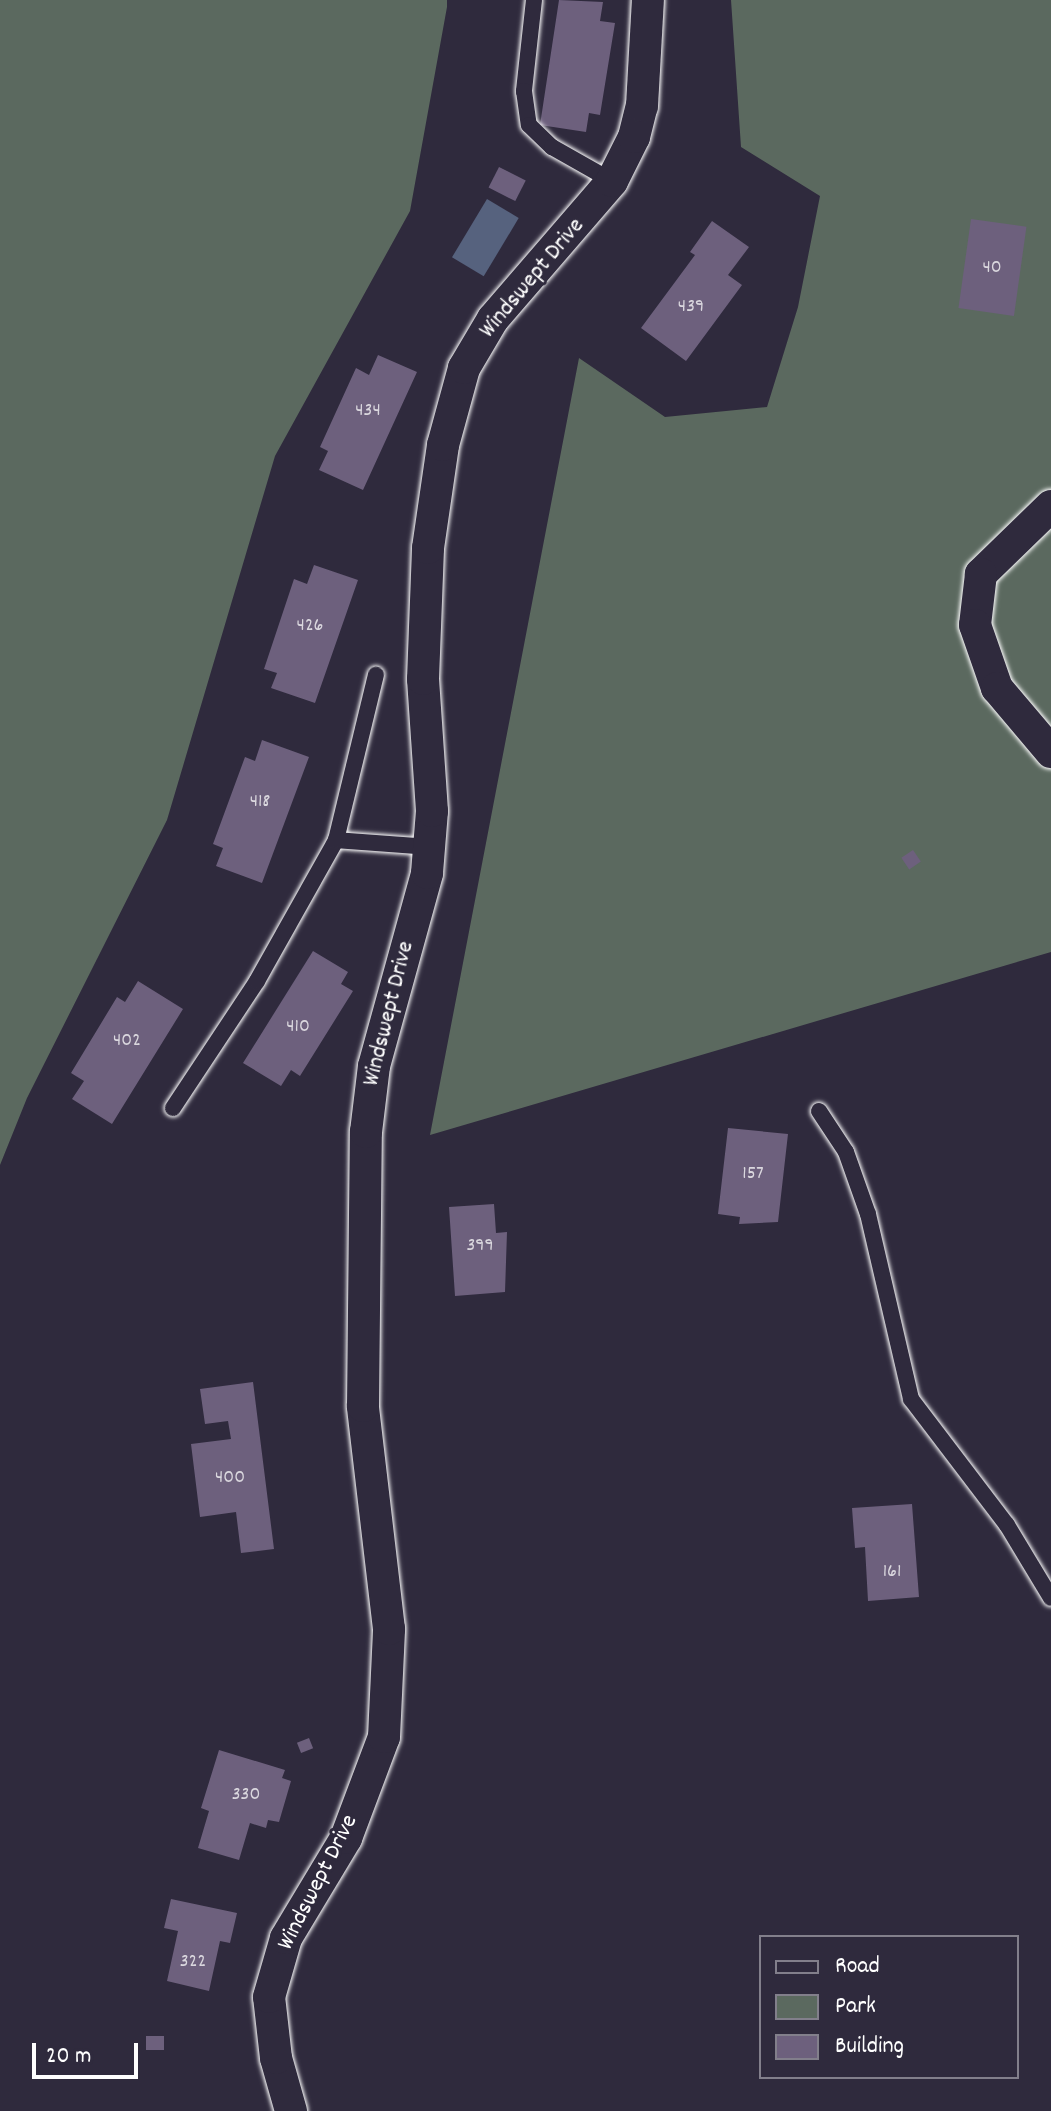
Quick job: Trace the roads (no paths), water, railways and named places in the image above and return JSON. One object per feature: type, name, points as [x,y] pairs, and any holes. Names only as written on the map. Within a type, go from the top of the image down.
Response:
[{"type":"street","name":"Windswept Drive","points":[[291,2111],[276,2058],[269,1997],[286,1938],[346,1838],[384,1737],[389,1629],[363,1406],[366,1132],[374,1066],[427,873],[432,811],[423,679],[428,548],[443,445],[464,368],[493,319],[612,181],[642,106],[648,0]]},
{"type":"street","points":[[1051,506],[981,574],[975,625],[997,688],[1051,752]]},
{"type":"lane","points":[[534,0],[524,91],[529,125],[552,147],[612,181]]},
{"type":"lane","points":[[173,1108],[257,981],[336,840],[376,675]]},
{"type":"lane","points":[[336,840],[429,847]]},
{"type":"lane","points":[[819,1111],[846,1152],[868,1214],[911,1399],[1007,1525],[1051,1598]]},
{"type":"water","points":[[487,199],[519,218],[484,276],[452,257]]}]
